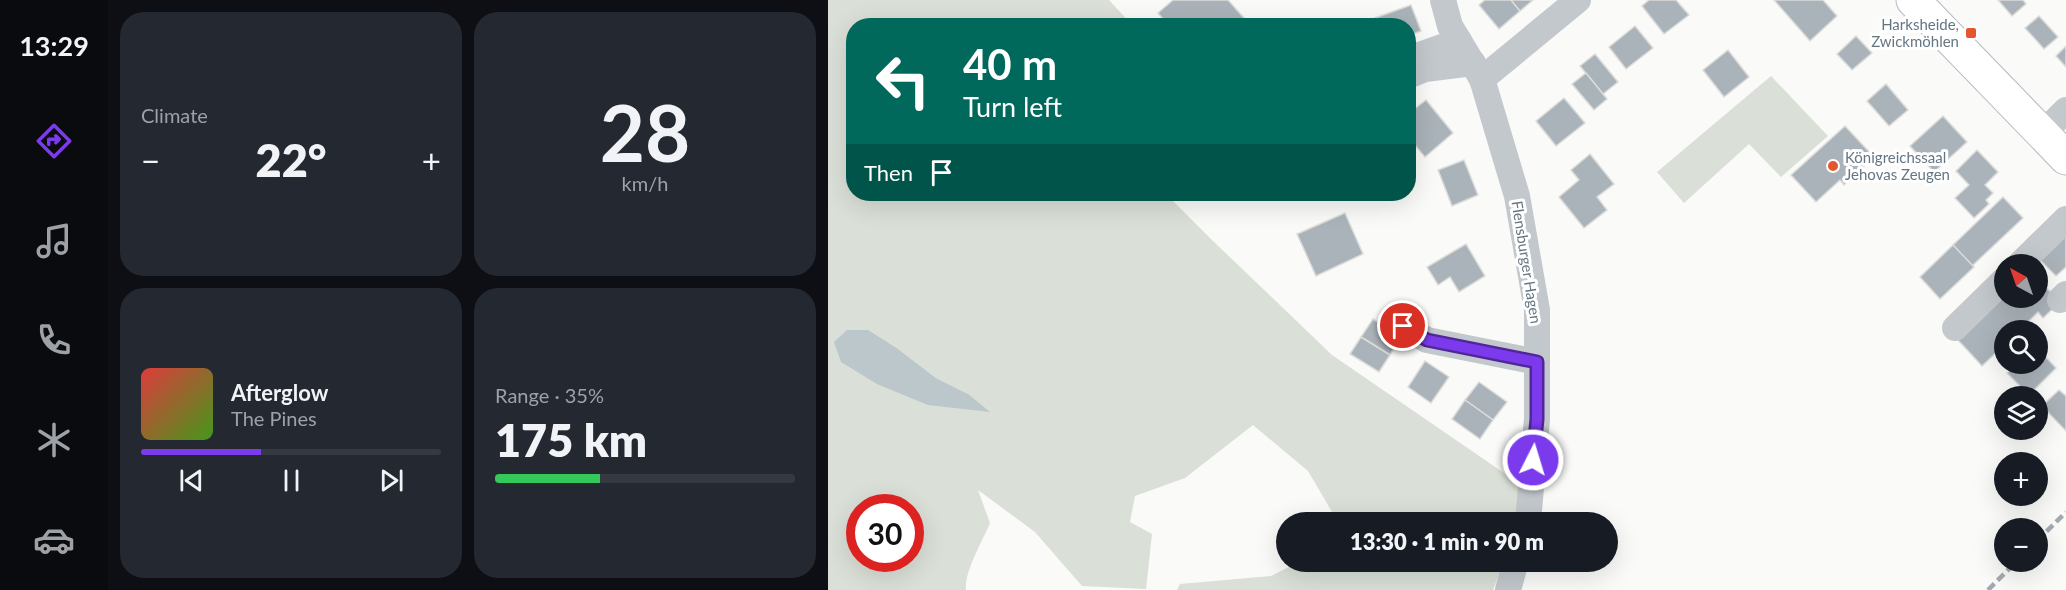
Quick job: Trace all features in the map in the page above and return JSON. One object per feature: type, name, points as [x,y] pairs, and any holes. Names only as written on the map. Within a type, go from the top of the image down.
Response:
[{"type":"main road","points":[[1913,0],[2066,158]]},
{"type":"street","name":"Flensburger Hagen","points":[[1443,0],[1450,26],[1478,71],[1517,196],[1537,310],[1537,419],[1529,512]]},
{"type":"street","points":[[1416,73],[1425,69],[1478,71],[1578,0]]},
{"type":"street","points":[[1416,56],[1459,41]]},
{"type":"street","points":[[2042,134],[2066,110]]},
{"type":"street","points":[[2030,254],[2066,219]]},
{"type":"street","points":[[1955,328],[1994,290]]},
{"type":"street","points":[[1403,326],[1427,340],[1537,362]]},
{"type":"street","points":[[1508,590],[1513,572]]},
{"type":"shaded area","points":[[828,0],[1109,0],[1126,18],[846,18],[846,201],[1173,201],[1332,355],[1520,484],[1517,512],[1332,512],[1308,471],[1253,425],[1185,478],[1135,496],[1130,522],[1152,534],[1146,589],[1082,586],[1035,532],[978,490],[990,523],[971,565],[966,590],[828,590]],"holes":[[[834,342],[898,349],[936,378],[968,394]]]},
{"type":"shaded area","points":[[1771,76],[1828,136],[1781,177],[1749,144],[1684,203],[1657,172]]},
{"type":"shaded area","points":[[847,330],[868,330],[936,378],[968,394],[990,412],[928,405],[877,384],[841,362],[834,342]]},
{"type":"shaded area","points":[[1279,572],[1500,572],[1493,590],[1177,590],[1180,584],[1271,576]]},
{"type":"building","points":[[1173,0],[1228,0],[1244,18],[1162,18],[1158,13]]},
{"type":"building","points":[[1485,0],[1511,0],[1520,11],[1499,29],[1479,5]]},
{"type":"building","points":[[1511,0],[1533,0],[1520,11]]},
{"type":"building","points":[[1649,0],[1676,0],[1689,15],[1664,34],[1642,6]]},
{"type":"building","points":[[1774,0],[1823,0],[1837,16],[1810,41]]},
{"type":"building","points":[[1998,0],[2023,0],[2026,4],[2012,16]]},
{"type":"building","points":[[1411,5],[1416,18],[1375,18]]},
{"type":"building","points":[[2039,16],[2058,37],[2044,49],[2025,28]]},
{"type":"building","points":[[1416,18],[1421,31],[1416,33]]},
{"type":"building","points":[[1635,26],[1653,48],[1626,69],[1609,47]]},
{"type":"building","points":[[1856,36],[1872,53],[1852,70],[1837,54]]},
{"type":"building","points":[[2066,46],[2066,67],[2056,56]]},
{"type":"building","points":[[1728,50],[1749,77],[1724,97],[1703,70]]},
{"type":"building","points":[[1595,54],[1618,82],[1603,94],[1580,66]]},
{"type":"building","points":[[1586,73],[1607,99],[1594,110],[1572,84]]},
{"type":"building","points":[[1886,84],[1908,110],[1889,126],[1867,101]]},
{"type":"building","points":[[1564,98],[1585,123],[1556,146],[1536,121]]},
{"type":"building","points":[[1426,100],[1453,133],[1425,157],[1416,146],[1416,108]]},
{"type":"building","points":[[1943,116],[1967,142],[1934,172],[1910,146]]},
{"type":"building","name":"Königreichssaal Jehovas Zeugen","points":[[1845,126],[1874,157],[1844,185],[1840,180],[1816,202],[1791,175]]},
{"type":"building","points":[[1977,150],[1998,172],[1985,185],[1993,193],[1986,200],[1989,204],[1974,218],[1955,198],[1969,185],[1956,171]]},
{"type":"building","points":[[1590,154],[1614,184],[1597,197],[1607,210],[1584,228],[1559,197],[1579,180],[1571,170]]},
{"type":"building","points":[[1464,160],[1478,195],[1452,206],[1438,170]]},
{"type":"building","points":[[2003,197],[2023,218],[1972,266],[1953,245]]},
{"type":"building","points":[[1345,213],[1363,254],[1316,276],[1297,234]]},
{"type":"building","points":[[2066,232],[2066,267],[2056,276],[2048,268],[2048,254],[2042,254]]},
{"type":"building","points":[[1466,244],[1485,276],[1459,292],[1450,277],[1438,285],[1427,267]]},
{"type":"building","points":[[1953,245],[1974,267],[1940,299],[1920,277]]},
{"type":"building","points":[[2048,289],[2060,302],[2043,318],[2038,312],[2030,320],[1994,320],[1994,355],[1982,366],[1957,339],[1994,306],[1994,308],[2048,308]]},
{"type":"building","points":[[1373,319],[1401,337],[1390,355],[1361,337]]},
{"type":"building","points":[[1361,337],[1390,355],[1379,372],[1350,354]]},
{"type":"building","points":[[2048,360],[2056,368],[2038,386],[2020,386],[2008,374],[2048,374]]},
{"type":"building","points":[[1425,361],[1449,377],[1431,403],[1408,387]]},
{"type":"building","points":[[1479,382],[1507,402],[1493,420],[1465,400]]},
{"type":"building","points":[[2059,390],[2066,396],[2066,431],[2048,412],[2048,400]]},
{"type":"building","points":[[1465,400],[1493,420],[1480,439],[1452,419]]},
{"type":"railway","points":[[2048,530],[2066,512]]},
{"type":"railway","points":[[1988,590],[2006,572]]},
{"type":"place","name":"Harksheide, Zwickmöhlen","points":[[1971,33]]},
{"type":"place","name":"Königreichssaal Jehovas Zeugen","points":[[1833,166]]},
{"type":"route","points":[[1403,326],[1427,340],[1537,362],[1537,419],[1533,460]]}]
